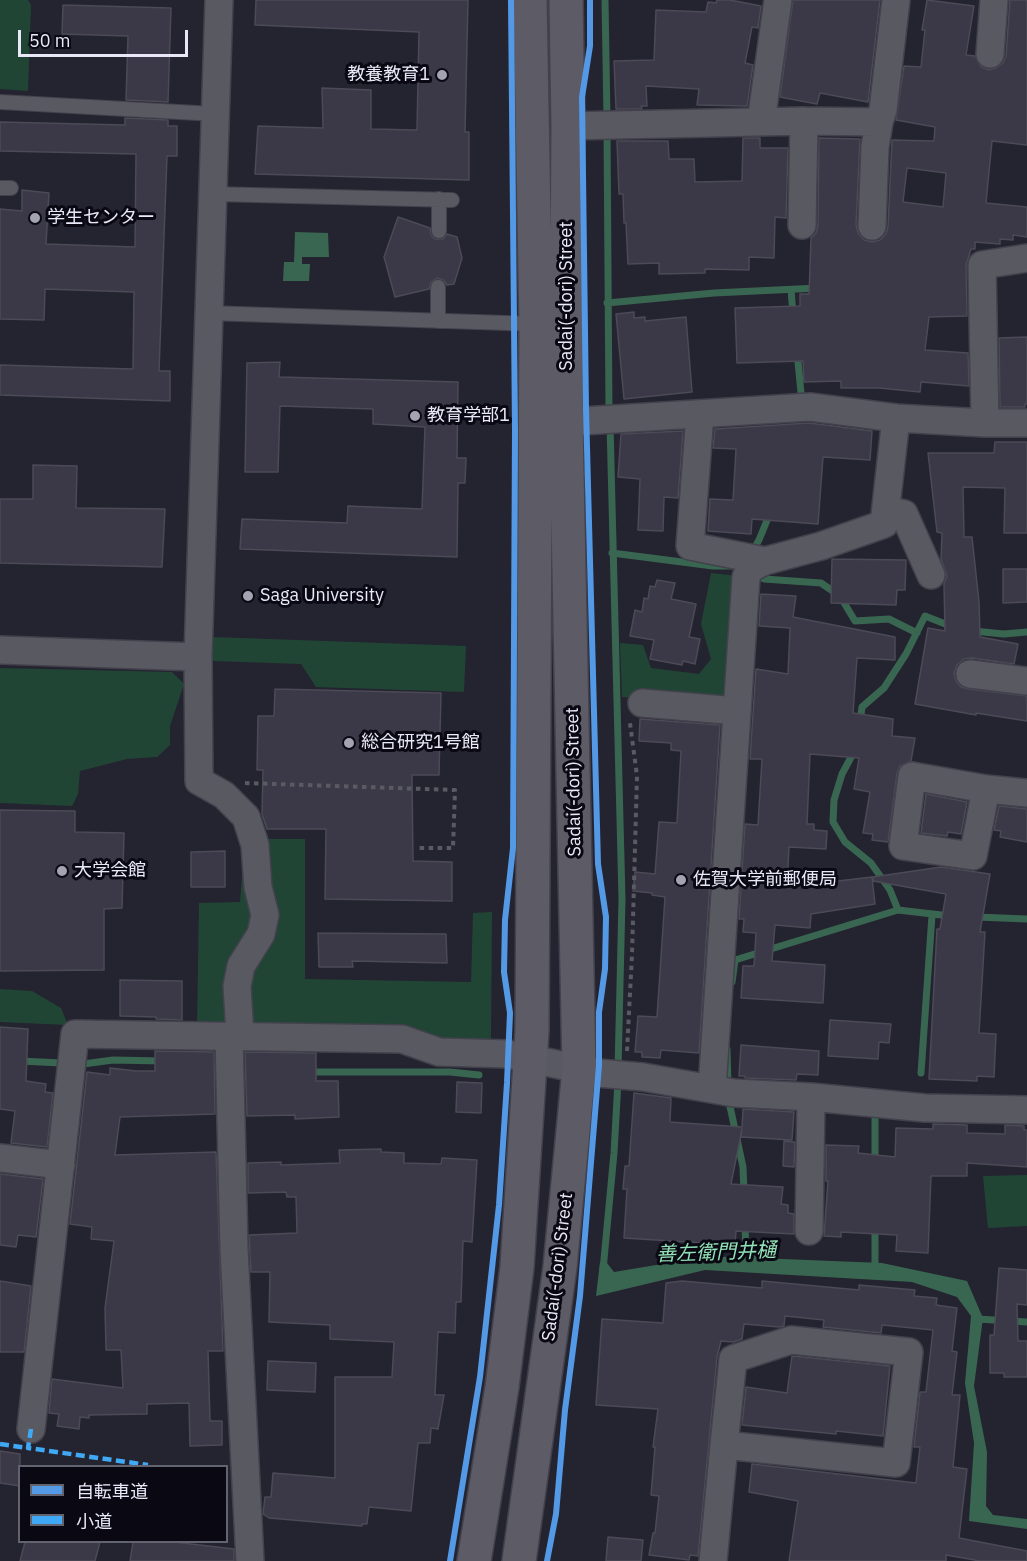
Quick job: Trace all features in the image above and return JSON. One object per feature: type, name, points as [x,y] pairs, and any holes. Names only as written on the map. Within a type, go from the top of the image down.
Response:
[{"type":"main road","name":"Sadai(-dori) Street","points":[[474,1561],[502,1387],[517,1267],[531,1058],[536,324],[530,0]]},
{"type":"main road","name":"Sadai(-dori) Street","points":[[519,1561],[560,1267],[579,1068],[566,422],[568,126],[566,0]]},
{"type":"street","points":[[219,0],[198,657],[199,781],[224,795],[246,817],[255,845],[258,887],[265,915],[261,934],[242,966],[237,986],[235,1035],[234,1249],[250,1561]]},
{"type":"street","points":[[761,122],[778,0]]},
{"type":"street","points":[[872,226],[875,147],[883,110],[896,0]]},
{"type":"street","points":[[990,54],[994,0]]},
{"type":"street","points":[[568,126],[804,121],[879,122]]},
{"type":"street","points":[[802,225],[804,121]]},
{"type":"street","points":[[985,423],[982,265],[1027,258]]},
{"type":"street","points":[[566,422],[802,407],[896,418],[1027,423]]},
{"type":"street","points":[[700,414],[690,546],[752,564],[821,546],[884,524],[896,418]]},
{"type":"street","points":[[886,510],[904,514],[931,575]]},
{"type":"street","points":[[722,1090],[737,711],[752,564]]},
{"type":"street","points":[[0,650],[198,657]]},
{"type":"street","points":[[970,675],[1027,681]]},
{"type":"street","points":[[642,703],[737,711]]},
{"type":"street","points":[[986,789],[1027,793]]},
{"type":"street","points":[[31,1429],[75,1034],[402,1039],[439,1052],[508,1054],[619,1075],[722,1090],[925,1108],[1027,1110]]},
{"type":"street","points":[[810,1231],[811,1097]]},
{"type":"street","points":[[0,1158],[61,1165]]},
{"type":"street","points":[[713,1561],[724,1445],[733,1359],[791,1340],[909,1352],[896,1463],[724,1445]]},
{"type":"lane","points":[[0,102],[215,114]]},
{"type":"lane","points":[[213,194],[445,200],[438,231]]},
{"type":"lane","points":[[438,287],[438,321]]},
{"type":"lane","points":[[209,313],[536,324]]},
{"type":"path","points":[[619,1075],[632,955],[637,776],[628,706],[642,703]]},
{"type":"path","points":[[199,781],[455,790],[453,848],[416,848]]},
{"type":"shaded area","points":[[0,0],[28,0],[31,5],[28,91],[0,89]]},
{"type":"shaded area","points":[[295,232],[328,233],[329,257],[302,257],[302,264],[310,264],[309,281],[283,281],[284,262],[294,262]]},
{"type":"shaded area","points":[[711,573],[738,576],[730,705],[622,697],[620,643],[643,645],[651,668],[699,674],[711,659],[701,624]]},
{"type":"shaded area","points":[[212,637],[466,646],[464,692],[316,687],[301,664],[212,661]]},
{"type":"shaded area","points":[[0,668],[172,672],[184,684],[170,726],[170,745],[157,757],[127,759],[80,771],[78,794],[72,806],[0,803]]},
{"type":"shaded area","points":[[245,839],[305,839],[305,979],[471,982],[473,913],[492,912],[491,1039],[449,1040],[400,1031],[197,1026],[199,903],[240,902]]},
{"type":"shaded area","points":[[0,989],[32,991],[61,1008],[68,1025],[0,1022]]},
{"type":"shaded area","points":[[1027,1175],[1027,1226],[988,1228],[983,1176]]},
{"type":"shaded area","points":[[750,1247],[758,1258],[882,1263],[967,1281],[983,1318],[974,1386],[987,1452],[986,1506],[993,1515],[1027,1519],[1027,1529],[969,1521],[974,1443],[965,1383],[971,1316],[957,1297],[912,1282],[705,1270],[596,1296],[600,1262],[607,1263],[614,1272],[680,1261],[734,1256]]},
{"type":"building","points":[[256,0],[468,0],[465,132],[469,132],[469,180],[255,174],[258,126],[323,128],[322,88],[371,90],[371,129],[417,130],[419,32],[255,25]]},
{"type":"building","points":[[717,0],[761,6],[758,28],[752,27],[745,63],[753,65],[747,106],[697,105],[699,89],[646,86],[647,106],[641,106],[642,109],[616,109],[614,61],[654,60],[656,10],[706,12],[708,2],[716,3]]},
{"type":"building","points":[[793,0],[880,0],[868,102],[820,93],[817,104],[780,97]]},
{"type":"building","points":[[927,0],[974,6],[966,55],[975,56],[981,67],[989,70],[996,68],[1003,63],[1006,56],[1010,0],[1027,0],[1027,145],[992,141],[986,203],[1027,207],[1027,237],[1013,235],[1013,240],[1000,239],[1000,244],[975,242],[975,249],[971,249],[966,265],[967,316],[929,317],[925,350],[968,353],[969,386],[921,382],[920,392],[879,388],[841,388],[841,381],[804,382],[803,361],[737,363],[735,308],[800,306],[800,294],[809,294],[811,238],[816,233],[818,225],[819,138],[860,139],[856,225],[858,233],[864,240],[872,242],[880,240],[886,234],[892,140],[934,141],[935,127],[896,120],[904,66],[921,67],[925,30],[922,30]],"holes":[[[907,168],[946,173],[943,207],[903,202]]]},
{"type":"building","points":[[63,5],[171,8],[168,102],[126,100],[128,36],[62,34]]},
{"type":"building","points":[[125,118],[168,120],[168,126],[177,126],[177,156],[167,156],[159,371],[170,371],[170,401],[0,395],[0,365],[133,369],[134,292],[45,289],[44,320],[0,319],[0,209],[22,211],[22,190],[49,193],[46,244],[135,247],[136,154],[0,151],[0,122],[125,125]]},
{"type":"building","points":[[743,138],[760,138],[760,148],[788,148],[786,218],[775,217],[774,258],[749,257],[749,270],[705,269],[705,273],[659,274],[659,263],[628,264],[623,194],[619,194],[617,141],[668,141],[669,159],[694,159],[695,182],[742,181]]},
{"type":"building","points":[[398,217],[430,228],[431,235],[435,239],[443,239],[447,234],[457,237],[462,258],[454,284],[447,285],[443,280],[437,278],[431,282],[429,289],[395,297],[384,257]]},
{"type":"building","points":[[634,312],[634,318],[645,317],[645,321],[686,317],[692,392],[624,399],[616,314]]},
{"type":"building","points":[[1027,337],[1027,404],[1025,407],[1000,407],[999,338]]},
{"type":"building","points":[[280,362],[279,377],[458,382],[457,458],[466,458],[465,483],[458,483],[457,557],[240,549],[242,519],[347,523],[348,506],[422,509],[425,427],[373,424],[373,409],[280,406],[278,472],[245,472],[247,363]]},
{"type":"building","points":[[809,423],[872,431],[870,460],[823,457],[818,524],[752,519],[751,534],[708,531],[710,499],[733,500],[736,449],[713,448],[715,429]]},
{"type":"building","points":[[683,431],[678,498],[664,497],[663,531],[638,530],[640,479],[618,477],[621,434]]},
{"type":"building","points":[[995,442],[1027,442],[1027,533],[1004,533],[1005,488],[963,487],[964,537],[972,537],[980,637],[1018,644],[1014,664],[964,659],[957,665],[954,673],[961,687],[1027,696],[1027,721],[915,704],[928,628],[945,631],[944,584],[947,576],[941,559],[942,533],[937,532],[928,453],[994,453]]},
{"type":"building","points":[[33,465],[77,466],[76,508],[165,509],[162,567],[0,563],[0,499],[33,499]]},
{"type":"building","points":[[832,559],[906,560],[905,590],[897,590],[896,605],[831,603]]},
{"type":"building","points":[[1003,569],[1027,569],[1027,602],[1003,603]]},
{"type":"building","points":[[657,580],[675,583],[671,599],[696,604],[689,637],[700,639],[695,664],[683,661],[682,665],[650,659],[654,640],[630,636],[635,610],[642,612],[644,598],[648,599],[650,586],[655,587]]},
{"type":"building","points":[[761,594],[796,596],[793,617],[895,637],[895,660],[857,658],[853,713],[893,719],[892,736],[915,738],[911,761],[900,766],[897,773],[888,842],[872,840],[873,834],[863,833],[870,792],[854,789],[859,758],[810,754],[807,824],[814,824],[814,830],[827,831],[826,849],[789,847],[787,887],[872,877],[875,904],[811,914],[810,928],[775,925],[772,961],[825,965],[823,1003],[741,998],[743,966],[754,966],[756,933],[743,932],[744,919],[739,919],[745,824],[758,825],[762,759],[750,759],[756,669],[788,674],[790,628],[759,626]]},
{"type":"building","points":[[275,689],[441,693],[439,775],[412,775],[413,861],[452,862],[452,901],[325,899],[326,829],[267,829],[262,814],[263,770],[257,770],[258,716],[274,716]]},
{"type":"building","points":[[640,719],[720,725],[699,1053],[661,1050],[660,1058],[642,1057],[642,1052],[635,1052],[638,1016],[657,1017],[665,897],[633,891],[635,872],[655,874],[659,822],[677,823],[681,751],[671,750],[671,743],[639,741]]},
{"type":"building","points":[[926,794],[967,802],[961,834],[948,832],[947,836],[921,833]]},
{"type":"building","points":[[999,806],[1027,809],[1027,842],[1000,837],[1001,831],[994,830]]},
{"type":"building","name":"大学会館","points":[[0,810],[75,811],[75,832],[124,833],[122,908],[104,909],[104,970],[0,971]]},
{"type":"building","points":[[225,851],[225,887],[191,887],[191,852]]},
{"type":"building","points":[[941,867],[990,874],[980,932],[985,932],[979,1033],[996,1034],[994,1077],[977,1076],[977,1081],[929,1079],[937,929],[940,929],[946,894],[873,881],[873,877]]},
{"type":"building","points":[[318,933],[446,934],[447,963],[352,961],[353,967],[319,967]]},
{"type":"building","points":[[120,980],[182,981],[182,1020],[120,1016]]},
{"type":"building","points":[[830,1020],[891,1024],[889,1043],[879,1042],[878,1059],[828,1056]]},
{"type":"building","points":[[0,1027],[28,1029],[26,1081],[46,1084],[45,1092],[53,1093],[47,1147],[11,1143],[15,1111],[0,1109]]},
{"type":"building","points":[[741,1045],[819,1051],[818,1075],[797,1074],[796,1080],[739,1076]]},
{"type":"building","points":[[155,1051],[214,1052],[215,1114],[120,1117],[115,1155],[216,1152],[223,1351],[208,1351],[210,1421],[222,1421],[222,1445],[190,1446],[189,1403],[147,1404],[147,1414],[80,1417],[79,1429],[57,1426],[59,1414],[49,1413],[52,1379],[123,1388],[121,1350],[106,1350],[105,1308],[114,1241],[91,1239],[92,1227],[70,1224],[87,1072],[110,1075],[110,1068],[155,1071]]},
{"type":"building","points":[[245,1052],[316,1053],[316,1081],[338,1081],[339,1117],[295,1119],[295,1115],[247,1116]]},
{"type":"building","points":[[457,1082],[482,1083],[481,1113],[456,1112]]},
{"type":"building","points":[[634,1093],[671,1098],[670,1122],[742,1127],[743,1109],[794,1112],[792,1140],[741,1137],[742,1129],[731,1184],[783,1187],[781,1204],[788,1205],[788,1213],[794,1214],[794,1234],[736,1231],[735,1245],[624,1238],[627,1189],[623,1189],[625,1166],[629,1166]]},
{"type":"building","points":[[933,1124],[967,1125],[967,1133],[1005,1134],[1005,1125],[1024,1126],[1024,1130],[1027,1130],[1027,1167],[967,1163],[967,1176],[931,1176],[928,1253],[896,1251],[897,1235],[841,1232],[841,1237],[824,1236],[828,1181],[826,1181],[826,1145],[859,1146],[858,1153],[895,1157],[896,1128],[933,1129]]},
{"type":"building","points":[[784,1141],[795,1142],[794,1167],[783,1166]]},
{"type":"building","points":[[381,1149],[381,1152],[404,1153],[404,1163],[441,1164],[442,1158],[477,1160],[472,1242],[463,1241],[461,1302],[456,1302],[455,1333],[438,1332],[435,1395],[444,1395],[438,1429],[431,1428],[430,1443],[418,1443],[411,1511],[369,1507],[367,1524],[362,1524],[362,1526],[269,1518],[263,1514],[265,1497],[271,1497],[273,1473],[335,1478],[335,1377],[392,1377],[394,1342],[330,1339],[330,1325],[269,1322],[270,1272],[251,1272],[249,1235],[297,1233],[296,1197],[287,1197],[286,1192],[248,1193],[248,1163],[281,1162],[281,1165],[340,1163],[339,1150]]},
{"type":"building","points":[[0,1174],[43,1179],[36,1237],[18,1235],[16,1247],[0,1245]]},
{"type":"building","points":[[999,1268],[1027,1270],[1027,1305],[1017,1304],[1018,1341],[1027,1341],[1027,1377],[1004,1377],[1004,1373],[990,1373],[990,1335],[994,1335]]},
{"type":"building","points":[[0,1281],[31,1286],[24,1352],[0,1352]]},
{"type":"building","points":[[682,1281],[762,1288],[762,1281],[859,1290],[859,1285],[915,1290],[914,1296],[937,1298],[936,1305],[957,1308],[952,1351],[957,1352],[952,1395],[960,1395],[953,1467],[967,1469],[959,1538],[1027,1551],[1027,1561],[980,1561],[946,1555],[946,1561],[789,1561],[798,1501],[749,1492],[752,1464],[916,1483],[920,1447],[914,1447],[920,1392],[926,1392],[933,1330],[882,1325],[881,1333],[823,1327],[824,1320],[785,1316],[784,1326],[744,1324],[742,1339],[733,1342],[721,1341],[717,1357],[698,1556],[690,1555],[689,1560],[649,1555],[653,1533],[655,1533],[659,1496],[651,1495],[655,1447],[653,1447],[658,1409],[596,1405],[602,1319],[663,1323],[666,1283]]},
{"type":"building","points":[[792,1356],[890,1366],[883,1436],[742,1425],[746,1387],[787,1393]]},
{"type":"building","points":[[268,1361],[316,1363],[315,1392],[267,1390]]},
{"type":"building","points":[[0,1451],[20,1454],[18,1486],[0,1483]]},
{"type":"building","points":[[608,1537],[643,1540],[641,1561],[606,1561]]},
{"type":"building","points":[[25,1543],[100,1543],[95,1561],[20,1561]]},
{"type":"building","points":[[133,1543],[183,1543],[234,1549],[234,1561],[130,1561]]},
{"type":"waterway","name":"善左衛門井樋","points":[[605,0],[607,119]]},
{"type":"waterway","name":"善左衛門井樋","points":[[607,130],[609,413]]},
{"type":"waterway","points":[[607,303],[714,293],[818,288]]},
{"type":"waterway","points":[[791,290],[793,314]]},
{"type":"waterway","points":[[797,352],[802,403]]},
{"type":"waterway","name":"善左衛門井樋","points":[[610,424],[622,899],[618,1070]]},
{"type":"waterway","points":[[752,552],[770,513]]},
{"type":"waterway","points":[[612,553],[713,566],[732,566]]},
{"type":"waterway","points":[[756,574],[764,579],[821,583],[840,596],[855,621],[889,619],[917,633]]},
{"type":"waterway","points":[[860,722],[862,707],[884,688],[906,654],[925,616],[953,627]]},
{"type":"waterway","points":[[973,631],[1004,634],[1027,632]]},
{"type":"waterway","points":[[855,750],[842,774],[834,800],[833,822],[845,842],[871,863],[890,890],[898,910]]},
{"type":"waterway","points":[[732,982],[735,960],[898,910],[950,916]]},
{"type":"waterway","points":[[921,1073],[932,915]]},
{"type":"waterway","points":[[976,917],[1027,919]]},
{"type":"waterway","points":[[727,1049],[728,1086]]},
{"type":"waterway","points":[[0,1060],[61,1063]]},
{"type":"waterway","points":[[83,1064],[113,1060],[162,1061]]},
{"type":"waterway","points":[[307,1072],[450,1072],[479,1075]]},
{"type":"waterway","name":"善左衛門井樋","points":[[603,1270],[618,1081]]},
{"type":"waterway","points":[[728,1097],[743,1167],[744,1193]]},
{"type":"waterway","points":[[875,1113],[875,1162]]},
{"type":"waterway","points":[[745,1225],[746,1255]]},
{"type":"waterway","points":[[875,1227],[875,1270]]},
{"type":"waterway","points":[[977,1319],[1027,1322]]},
{"type":"marked path","points":[[31,1429],[28,1448],[148,1465]]},
{"type":"marked path","points":[[0,1444],[28,1448]]},
{"type":"cycle path","points":[[450,1561],[480,1377],[499,1205],[510,1013],[504,972],[505,920],[513,848],[515,430],[511,0]]},
{"type":"cycle path","points":[[547,1561],[556,1514],[565,1410],[580,1296],[599,1065],[599,1012],[605,969],[606,917],[598,864],[586,409],[582,97],[590,46],[590,0]]},
{"type":"place","name":"教養教育1","points":[[442,75]]},
{"type":"place","name":"学生センター","points":[[35,218]]},
{"type":"place","name":"教育学部1","points":[[415,416]]},
{"type":"place","name":"Saga University","points":[[248,596]]},
{"type":"place","name":"総合研究1号館","points":[[349,743]]},
{"type":"place","name":"大学会館","points":[[62,871]]},
{"type":"place","name":"佐賀大学前郵便局","points":[[681,880]]}]
